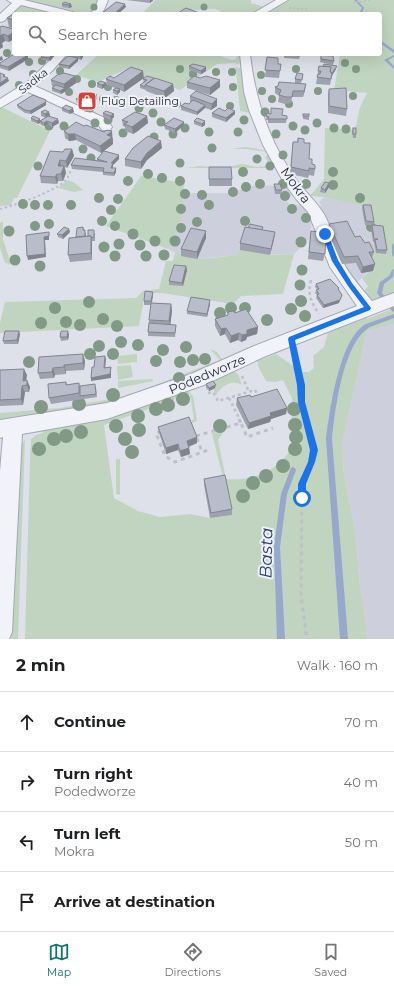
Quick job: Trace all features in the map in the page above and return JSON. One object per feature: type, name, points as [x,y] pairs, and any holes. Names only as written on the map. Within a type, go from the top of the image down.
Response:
[{"type":"street","points":[[96,12],[99,10],[103,0]]},
{"type":"street","points":[[261,12],[283,0]]},
{"type":"street","points":[[0,19],[16,1],[62,12]]},
{"type":"street","name":"Sadka","points":[[0,104],[28,87],[51,67],[60,56]]},
{"type":"street","name":"Mokra","points":[[245,56],[245,66],[250,94],[256,116],[265,138],[300,195],[314,210],[335,261],[350,285],[371,307]]},
{"type":"street","points":[[28,87],[103,122],[106,127]]},
{"type":"street","name":"Podedworze","points":[[7,429],[108,411],[197,380],[260,351],[394,299]]},
{"type":"street","points":[[0,632],[7,429]]},
{"type":"path","points":[[353,4],[358,1],[371,0]]},
{"type":"path","points":[[0,209],[13,206],[58,186],[66,180],[71,170]]},
{"type":"path","points":[[311,280],[307,291],[309,300],[323,319]]},
{"type":"path","points":[[291,339],[301,385],[301,402],[314,450],[312,462],[302,484],[301,596],[307,639]]},
{"type":"path","points":[[240,373],[249,392]]},
{"type":"path","points":[[206,393],[213,392],[218,402],[255,390],[259,398]]},
{"type":"path","points":[[229,398],[247,436],[273,428]]},
{"type":"path","points":[[196,436],[241,423]]},
{"type":"path","points":[[193,429],[202,452]]},
{"type":"path","points":[[163,431],[156,433],[165,456],[175,462],[211,449]]},
{"type":"shaded area","points":[[285,185],[292,195],[286,199],[289,204],[302,205],[312,220],[310,238],[294,254],[237,255],[197,259],[181,256],[168,249],[182,217],[183,193],[233,193],[250,186]]},
{"type":"shaded area","points":[[324,197],[370,208],[382,229],[386,259],[355,284],[346,267],[342,264],[319,210],[321,205],[319,202]]},
{"type":"shaded area","points":[[394,324],[394,639],[368,639],[360,585],[355,530],[344,475],[342,444],[367,331]]},
{"type":"green space","points":[[17,0],[99,0],[94,11],[90,12],[66,12]]},
{"type":"green space","points":[[155,0],[251,0],[251,3],[264,7],[256,12],[222,12],[213,8],[180,12],[144,12]]},
{"type":"green space","points":[[286,0],[394,0],[394,293],[375,300],[364,292],[368,286],[362,278],[370,272],[352,242],[384,243],[382,229],[373,223],[370,208],[323,197],[310,196],[324,179],[325,128],[355,130],[360,107],[367,93],[334,90],[340,56],[382,56],[382,12],[264,12]]},
{"type":"green space","points":[[24,5],[56,12],[13,12],[19,6]]},
{"type":"green space","points":[[97,56],[220,56],[232,60],[236,59],[237,56],[241,56],[241,63],[233,65],[237,63],[217,64],[180,90],[125,70],[98,82],[76,75]]},
{"type":"green space","points":[[233,67],[240,68],[242,72],[250,113],[240,111],[236,70]]},
{"type":"green space","points":[[0,106],[50,131],[17,198],[14,198],[11,205],[0,206]]},
{"type":"green space","points":[[245,147],[266,152],[247,149],[232,149]]},
{"type":"green space","points":[[266,152],[273,158],[284,178],[281,178],[275,168],[222,168],[242,164],[257,167],[268,166],[265,157],[268,155]]},
{"type":"green space","points":[[200,166],[222,168],[186,168]]},
{"type":"green space","points":[[141,176],[184,183],[182,217],[168,249],[106,226]]},
{"type":"green space","points":[[68,180],[75,183],[83,190],[74,192],[58,188]]},
{"type":"green space","points":[[3,222],[3,239],[11,264],[5,263],[0,248],[0,223]]},
{"type":"green space","points":[[240,250],[270,255],[294,254],[283,294],[241,296],[233,304],[162,293],[145,293],[139,326],[0,333],[0,323],[5,302],[136,298],[143,291],[159,289],[166,261],[173,261],[175,252],[190,257],[205,258],[237,255]]},
{"type":"green space","points":[[394,308],[394,324],[367,331],[342,444],[344,475],[355,530],[360,585],[368,639],[25,639],[31,439],[36,435],[43,433],[43,429],[187,390],[193,396],[197,421],[192,423],[192,420],[194,419],[190,394],[104,425],[114,498],[138,511],[160,517],[190,514],[210,518],[232,515],[212,433],[224,431],[218,440],[226,479],[245,479],[254,477],[272,469],[286,456],[291,448],[292,398],[283,380],[275,382],[266,381],[258,366],[258,361],[276,354],[302,372],[309,372],[314,368],[313,356],[324,347],[328,332]]},
{"type":"green space","points":[[210,349],[217,352],[223,361],[194,375],[103,405],[0,422],[0,413],[60,408],[127,396],[220,360]]},
{"type":"green space","points":[[137,354],[137,362],[118,364],[117,356]]},
{"type":"green space","points":[[131,365],[133,377],[118,380],[117,366]]},
{"type":"green space","points":[[233,371],[238,374],[242,385],[238,383],[227,384],[216,395],[213,389],[206,390],[206,383]]},
{"type":"green space","points":[[152,379],[153,381],[118,388],[118,381]]},
{"type":"green space","points":[[25,439],[18,639],[11,639],[19,449]]},
{"type":"green space","points":[[116,459],[120,459],[120,495],[116,494]]},
{"type":"building","points":[[64,2],[71,4],[62,4]]},
{"type":"building","points":[[116,2],[125,4],[116,12],[104,12]]},
{"type":"building","points":[[186,8],[197,12],[180,12]]},
{"type":"building","points":[[12,15],[12,19],[7,18]]},
{"type":"building","points":[[2,26],[12,28],[12,33],[8,36],[3,34],[0,36],[0,27]]},
{"type":"building","points":[[12,55],[26,56],[8,67],[0,65],[0,63]]},
{"type":"building","points":[[42,56],[51,56],[49,58],[41,57]]},
{"type":"building","points":[[68,56],[78,58],[69,66],[59,64]]},
{"type":"building","points":[[321,56],[333,56],[334,61],[321,59]]},
{"type":"building","points":[[267,57],[278,58],[278,64],[281,64],[280,71],[265,70]]},
{"type":"building","points":[[193,64],[206,67],[201,71],[189,66]]},
{"type":"building","points":[[324,64],[337,66],[332,73],[330,72],[331,67],[323,66]]},
{"type":"building","points":[[319,66],[331,67],[331,79],[317,77],[321,71],[318,71]]},
{"type":"building","points":[[131,67],[143,71],[124,85],[106,79],[110,76],[114,78]]},
{"type":"building","points":[[0,73],[8,78],[0,83]]},
{"type":"building","points":[[64,73],[75,76],[64,84],[51,80],[57,75]]},
{"type":"building","points":[[297,73],[303,74],[302,80],[295,79]]},
{"type":"building","points":[[147,76],[154,78],[145,85],[145,87],[140,85],[147,80],[143,79]]},
{"type":"building","points":[[194,76],[200,78],[206,76],[220,80],[210,88],[187,82]]},
{"type":"building","points":[[155,78],[173,84],[164,91],[145,85]]},
{"type":"building","points":[[101,81],[106,83],[102,85],[97,83]]},
{"type":"building","points":[[279,82],[306,84],[304,91],[293,91],[292,97],[286,97],[279,95],[281,90],[275,87],[278,86]]},
{"type":"building","points":[[56,85],[65,88],[60,91],[52,88]]},
{"type":"building","points":[[116,88],[120,89],[117,91],[113,90]]},
{"type":"building","points":[[346,88],[347,109],[329,106],[329,89]]},
{"type":"building","points":[[196,91],[217,99],[212,104],[190,96]]},
{"type":"building","points":[[87,92],[97,95],[86,103],[76,99]]},
{"type":"building","points":[[33,95],[46,100],[46,102],[30,111],[17,105]]},
{"type":"building","points":[[193,100],[205,105],[197,112],[181,106],[185,103],[189,104]]},
{"type":"building","points":[[82,104],[88,106],[85,108],[79,106]]},
{"type":"building","points":[[66,105],[73,108],[69,111],[62,108]]},
{"type":"building","points":[[219,108],[225,111],[228,108],[235,111],[226,118],[212,113]]},
{"type":"building","points":[[271,108],[283,109],[282,115],[287,116],[287,119],[268,119],[269,117],[266,116],[267,113],[271,114]]},
{"type":"building","points":[[45,110],[49,112],[45,114],[41,112]]},
{"type":"building","points":[[106,111],[114,114],[110,116],[103,113]]},
{"type":"building","points":[[135,112],[147,116],[132,127],[124,124],[128,122],[122,120]]},
{"type":"building","points":[[303,114],[309,114],[309,116],[303,116]]},
{"type":"building","points":[[33,116],[40,119],[37,121],[31,118]]},
{"type":"building","points":[[48,116],[58,119],[52,123],[47,121],[44,123],[40,121]]},
{"type":"building","points":[[174,118],[184,122],[175,129],[164,125]]},
{"type":"building","points":[[197,118],[205,121],[202,124],[194,121]]},
{"type":"building","points":[[76,122],[104,132],[107,130],[112,131],[107,135],[112,137],[100,146],[75,134],[68,134],[64,131]]},
{"type":"building","points":[[353,128],[356,128],[356,134],[353,134]]},
{"type":"building","points":[[148,136],[161,141],[147,153],[141,162],[125,159],[133,148]]},
{"type":"building","points":[[298,138],[304,139],[304,143],[310,143],[309,159],[312,159],[312,164],[315,165],[315,169],[309,168],[309,171],[291,167],[293,142],[298,142]]},
{"type":"building","points":[[65,149],[72,149],[66,161],[60,160],[58,166],[64,166],[61,174],[57,174],[55,177],[40,176],[50,151],[63,152]]},
{"type":"building","points":[[104,151],[119,155],[111,163],[113,163],[111,168],[116,168],[114,173],[103,172],[104,168],[71,165],[75,158],[107,162],[97,159]]},
{"type":"building","points":[[209,167],[231,167],[232,179],[209,179]]},
{"type":"building","points":[[325,182],[329,183],[325,190],[321,188]]},
{"type":"building","points":[[274,184],[280,184],[282,190],[276,190]]},
{"type":"building","points":[[363,205],[371,205],[374,222],[366,221]]},
{"type":"building","points":[[347,221],[355,237],[360,236],[365,243],[369,242],[374,252],[369,252],[375,264],[363,267],[358,256],[344,257],[329,224]]},
{"type":"building","points":[[250,224],[263,227],[262,230],[248,228]]},
{"type":"building","points":[[372,225],[383,226],[387,250],[377,250],[375,240],[378,239],[374,239]]},
{"type":"building","points":[[64,227],[69,229],[62,235],[57,234]]},
{"type":"building","points":[[83,227],[83,230],[85,230],[85,236],[76,237],[77,228]]},
{"type":"building","points":[[245,227],[275,232],[271,249],[240,243]]},
{"type":"building","points":[[191,228],[206,231],[197,252],[181,249]]},
{"type":"building","points":[[88,230],[94,230],[94,237],[91,238],[91,236],[88,236]]},
{"type":"building","points":[[311,231],[326,233],[325,254],[309,252]]},
{"type":"building","points":[[49,232],[49,236],[44,237],[45,254],[27,256],[26,235]]},
{"type":"building","points":[[91,236],[91,253],[68,255],[69,238]]},
{"type":"building","points":[[174,265],[186,266],[182,283],[169,281]]},
{"type":"building","points":[[330,279],[339,288],[338,289],[342,295],[340,300],[324,305],[317,295],[319,294],[316,290],[319,289],[316,284]]},
{"type":"building","points":[[145,291],[153,292],[151,301],[144,301]]},
{"type":"building","points":[[191,297],[210,300],[207,314],[187,311]]},
{"type":"building","points":[[151,303],[171,304],[169,321],[149,320]]},
{"type":"building","points":[[246,309],[258,327],[247,330],[247,334],[242,335],[239,333],[231,336],[226,328],[221,329],[215,319],[228,315],[228,312],[233,311],[235,313]]},
{"type":"building","points":[[149,323],[176,325],[175,333],[148,332]]},
{"type":"building","points":[[5,331],[19,331],[17,340],[3,341]]},
{"type":"building","points":[[61,331],[68,331],[67,337],[60,337]]},
{"type":"building","points":[[83,354],[83,363],[64,365],[64,367],[53,368],[52,372],[38,373],[39,357]]},
{"type":"building","points":[[105,356],[104,368],[111,367],[110,374],[91,378],[95,357]]},
{"type":"building","points":[[24,369],[23,381],[27,380],[27,385],[22,386],[21,399],[0,400],[0,370]]},
{"type":"building","points":[[213,381],[216,385],[209,388],[206,384]]},
{"type":"building","points":[[66,382],[66,385],[79,383],[79,393],[49,398],[48,384]]},
{"type":"building","points":[[95,384],[96,394],[80,396],[80,386]]},
{"type":"building","points":[[277,389],[287,408],[270,413],[271,416],[249,423],[237,398],[250,395],[251,397]]},
{"type":"building","points":[[189,417],[197,437],[187,441],[189,448],[180,451],[178,444],[166,448],[158,427]]},
{"type":"building","points":[[225,475],[232,509],[211,513],[204,479]]},
{"type":"waterway","name":"Basta","points":[[355,0],[363,8],[361,12]]},
{"type":"waterway","name":"Basta","points":[[382,43],[394,52]]},
{"type":"waterway","name":"Basta","points":[[394,56],[386,60],[394,68]]},
{"type":"waterway","name":"Basta","points":[[394,245],[394,255]]},
{"type":"waterway","name":"Basta","points":[[394,271],[391,277],[382,283],[379,293],[394,310]]},
{"type":"waterway","points":[[344,639],[329,439],[335,396],[344,363],[357,336],[368,325],[394,316]]},
{"type":"waterway","name":"Basta","points":[[281,639],[277,547],[284,494],[293,470]]},
{"type":"place","name":"Flug Detailing","points":[[87,101]]},
{"type":"route","points":[[302,498],[302,484],[312,462],[314,450],[301,402],[301,385],[291,339],[368,308],[350,285],[335,261],[325,234]]}]
